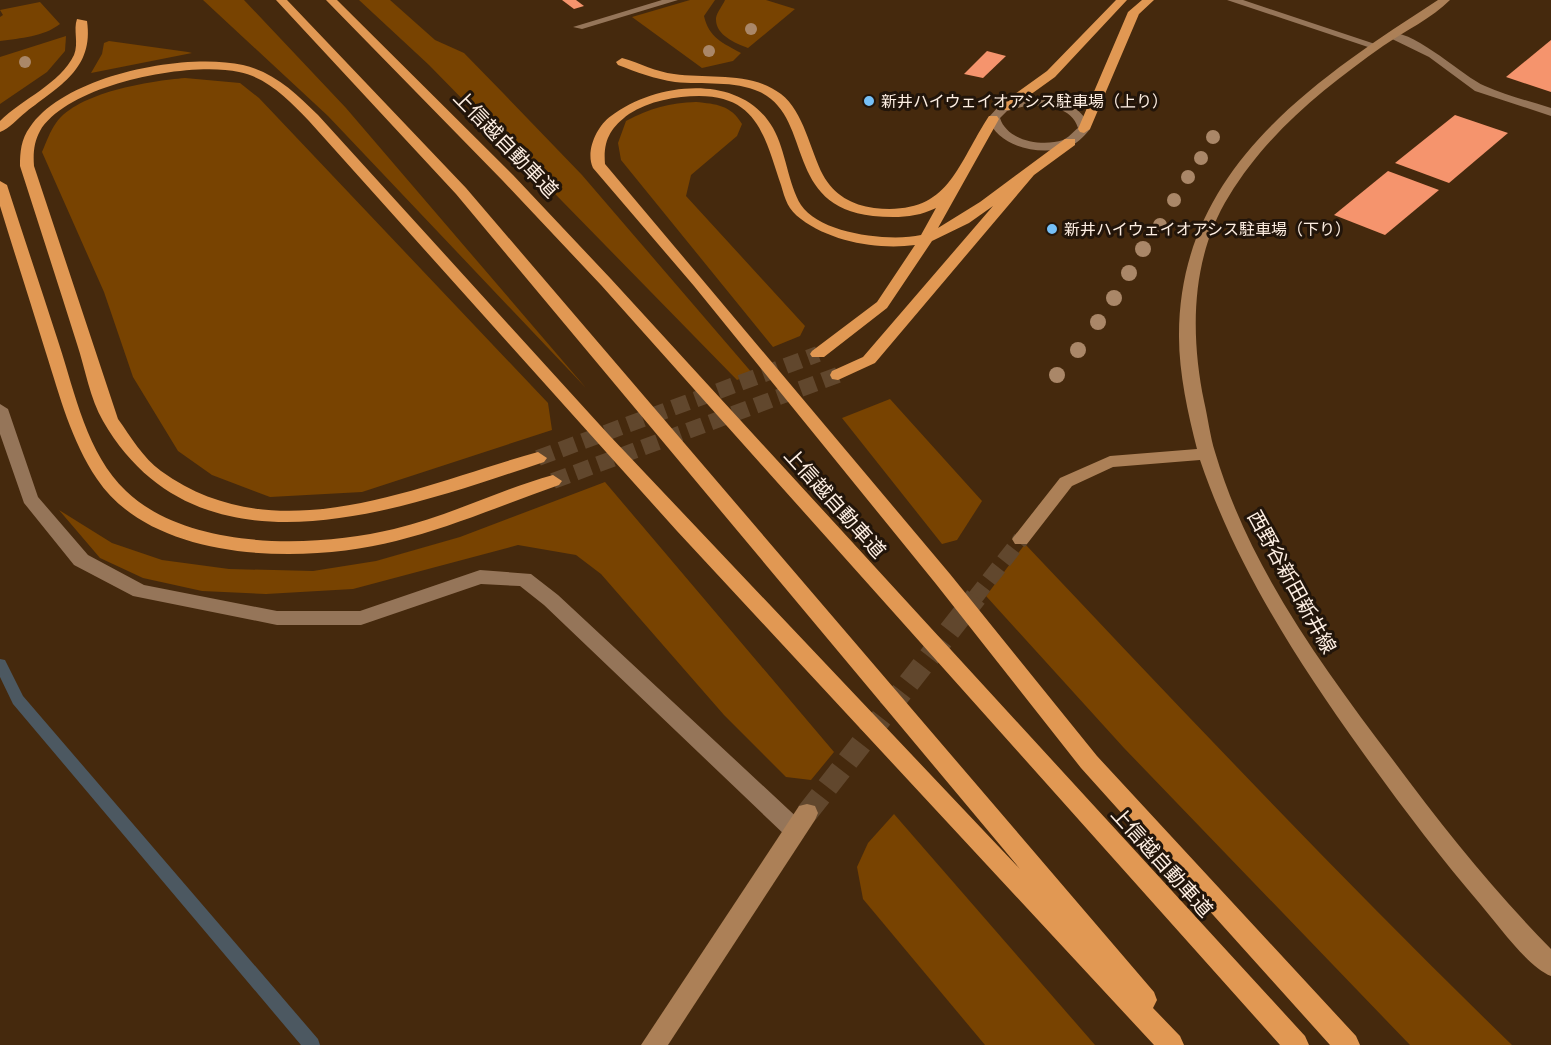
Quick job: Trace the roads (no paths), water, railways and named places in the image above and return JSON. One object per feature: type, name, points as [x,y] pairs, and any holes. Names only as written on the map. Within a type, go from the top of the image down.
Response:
[{"type":"highway","points":[[281,0],[476,209],[1182,1045]]},
{"type":"highway","name":"上信越自動車道","points":[[331,0],[508,178],[606,282],[1296,1045]]},
{"type":"highway","points":[[1005,107],[1051,74],[1122,0]]},
{"type":"highway","points":[[1083,129],[1134,12],[1149,0]]},
{"type":"highway","points":[[0,128],[12,114],[70,69],[83,46],[81,21]]},
{"type":"highway","points":[[622,62],[650,73],[673,78],[738,82],[776,96],[789,110],[819,184],[833,199],[847,206],[879,213],[918,212],[937,203],[964,172]]},
{"type":"highway","points":[[538,458],[387,506],[336,515],[286,518],[239,513],[196,499],[155,475],[128,447],[111,418],[27,166],[25,150],[31,132],[47,114],[71,98],[133,75],[164,69],[192,67],[240,70],[261,75],[284,90],[338,146],[563,395],[1171,1045]]},
{"type":"highway","points":[[1070,142],[949,231],[933,238],[898,243],[856,239],[820,225],[796,206],[764,120],[742,102],[698,93],[676,94],[631,108],[614,119],[602,133],[597,149],[598,165],[699,283],[882,505],[1089,762],[1347,1045]]},
{"type":"highway","points":[[818,354],[882,305],[917,254],[993,119]]},
{"type":"highway","points":[[838,375],[869,360],[1029,172]]},
{"type":"highway","points":[[0,185],[81,436],[98,469],[121,498],[153,520],[196,537],[253,546],[314,546],[373,540],[430,524],[553,481]]},
{"type":"main road","name":"西野谷新田新井線","points":[[1445,0],[1375,46],[1289,115],[1239,168],[1218,202],[1203,244],[1192,287],[1187,338],[1206,454],[1234,523],[1269,594],[1323,682],[1419,812],[1512,926],[1551,965]]},
{"type":"main road","points":[[1021,539],[1066,482],[1110,462],[1206,454]]},
{"type":"main road","points":[[654,1045],[801,822]]},
{"type":"street","points":[[1232,0],[1375,46]]},
{"type":"street","points":[[1392,35],[1433,54],[1479,88],[1551,112]]},
{"type":"street","points":[[0,409],[30,499],[81,560],[140,591],[278,618],[361,618],[480,577],[524,579],[551,600],[801,822]]},
{"type":"lane","points":[[578,27],[668,0]]},
{"type":"lane","points":[[1029,102],[1056,105],[1078,116],[1083,129],[1070,142],[1057,145],[1026,144],[1000,134],[994,126],[993,119],[1005,107],[1029,102]]},
{"type":"waterway","points":[[0,664],[18,700],[312,1045]]},
{"type":"tunnel","points":[[538,458],[818,354]]},
{"type":"tunnel","points":[[553,481],[838,375]]},
{"type":"tunnel","points":[[974,599],[1021,539]]},
{"type":"tunnel","points":[[807,813],[976,597]]},
{"type":"place","name":"新井ハイウェイオアシス駐車場（上り）","points":[[869,101]]},
{"type":"place","name":"新井ハイウェイオアシス駐車場（下り）","points":[[1052,229]]}]
